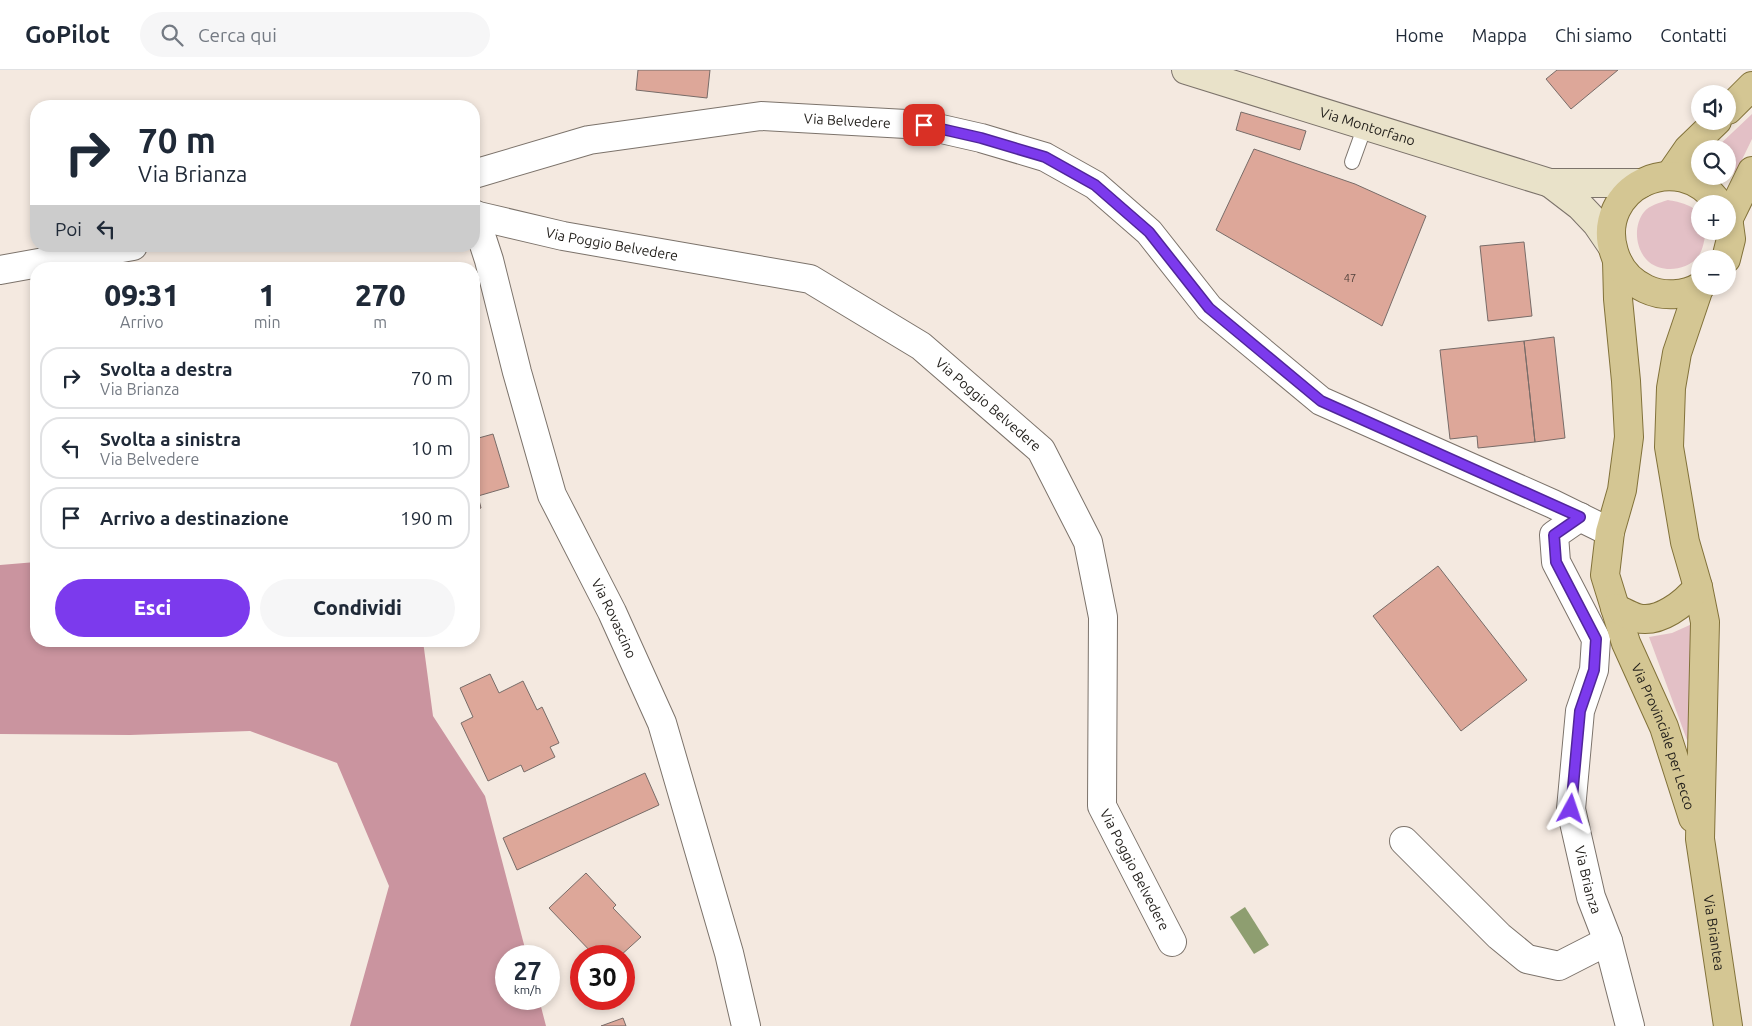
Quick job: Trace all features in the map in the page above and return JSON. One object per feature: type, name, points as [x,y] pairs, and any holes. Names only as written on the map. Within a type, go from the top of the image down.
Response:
[{"type":"main road","points":[[1736,102],[1752,86]]},
{"type":"main road","points":[[1670,175],[1688,149],[1708,130]]},
{"type":"main road","points":[[1736,196],[1752,171]]},
{"type":"main road","points":[[1642,183],[1655,177],[1670,175],[1686,178],[1704,187],[1710,195]]},
{"type":"main road","name":"Via Provinciale per Lecco","points":[[1642,183],[1628,194],[1617,209],[1612,227],[1626,381],[1629,437],[1622,490],[1610,532],[1605,575],[1626,643],[1664,727],[1700,839]]},
{"type":"main road","points":[[1615,253],[1626,274],[1638,285],[1652,292],[1668,295],[1691,290]]},
{"type":"main road","name":"Via Provinciale per Lecco","points":[[1697,295],[1677,353],[1671,388],[1669,447],[1685,542],[1698,587],[1705,622],[1700,839]]},
{"type":"main road","points":[[1615,608],[1639,618],[1658,617],[1687,600],[1698,587]]},
{"type":"main road","name":"Via Briantea","points":[[1700,839],[1728,1026]]},
{"type":"street","name":"Via Montorfano","points":[[1186,70],[1550,183],[1642,183]]},
{"type":"street","name":"Via Belvedere","points":[[480,172],[589,140],[761,116],[924,125],[981,138],[1045,157],[1095,185],[1149,232],[1209,308],[1321,401],[1610,532]]},
{"type":"street","name":"Via Montorfano","points":[[1550,183],[1585,210],[1597,224],[1615,253]]},
{"type":"street","name":"Via Poggio Belvedere","points":[[480,215],[564,236],[810,279],[921,346],[1041,450],[1088,542],[1103,617],[1102,806],[1172,942]]},
{"type":"street","name":"Via Rovascino","points":[[480,232],[552,495],[612,612],[662,723],[730,953],[746,1026]]},
{"type":"street","points":[[44,262],[100,252]]},
{"type":"street","points":[[0,270],[30,265]]},
{"type":"street","name":"Via Brianza","points":[[1580,517],[1554,535],[1556,562],[1596,639],[1594,670],[1580,711],[1571,809],[1591,897],[1608,941],[1630,1026]]},
{"type":"street","points":[[1404,841],[1499,936],[1527,959],[1559,966],[1608,941]]},
{"type":"lane","points":[[1352,162],[1365,126]]},
{"type":"shaded area","points":[[1752,114],[1752,139],[1736,172],[1736,140],[1725,140]]},
{"type":"shaded area","points":[[1668,200],[1691,207],[1691,240],[1704,240],[1701,250],[1691,250],[1691,263],[1681,268],[1667,269],[1654,266],[1644,257],[1638,245],[1638,224],[1644,212],[1652,206]]},
{"type":"shaded area","points":[[30,562],[30,647],[424,647],[433,716],[485,796],[524,945],[495,945],[495,1010],[542,1010],[546,1026],[350,1026],[389,886],[337,763],[250,731],[130,735],[0,734],[0,565]]},
{"type":"shaded area","points":[[1692,624],[1695,738],[1687,740],[1649,637],[1672,633]]},
{"type":"shaded area","points":[[1245,907],[1269,945],[1254,954],[1230,917]]},
{"type":"building","points":[[638,70],[710,70],[707,98],[636,90]]},
{"type":"building","points":[[1557,70],[1618,70],[1571,109],[1546,79]]},
{"type":"building","points":[[1241,112],[1306,131],[1300,150],[1236,130]]},
{"type":"building","points":[[1254,149],[1355,184],[1426,216],[1382,326],[1216,230]]},
{"type":"building","points":[[1524,242],[1532,316],[1488,321],[1480,246]]},
{"type":"building","points":[[1554,337],[1565,438],[1535,442],[1524,341]]},
{"type":"building","points":[[1524,341],[1535,442],[1478,448],[1477,436],[1450,439],[1440,350]]},
{"type":"building","points":[[493,434],[509,487],[480,495],[480,438]]},
{"type":"building","points":[[1438,566],[1527,680],[1461,731],[1373,616]]},
{"type":"building","points":[[490,674],[499,693],[523,681],[537,710],[542,707],[559,743],[550,747],[555,757],[524,772],[521,765],[488,781],[461,723],[473,717],[460,688]]},
{"type":"building","points":[[645,773],[659,805],[517,870],[503,838]]},
{"type":"building","points":[[586,873],[616,905],[613,908],[641,937],[632,945],[584,945],[549,908]]},
{"type":"building","points":[[623,1018],[626,1026],[601,1026]]},
{"type":"route","points":[[924,125],[981,138],[1045,157],[1095,185],[1149,232],[1209,308],[1321,401],[1580,517],[1554,535],[1556,562],[1596,639],[1594,670],[1580,711],[1571,809]]}]
